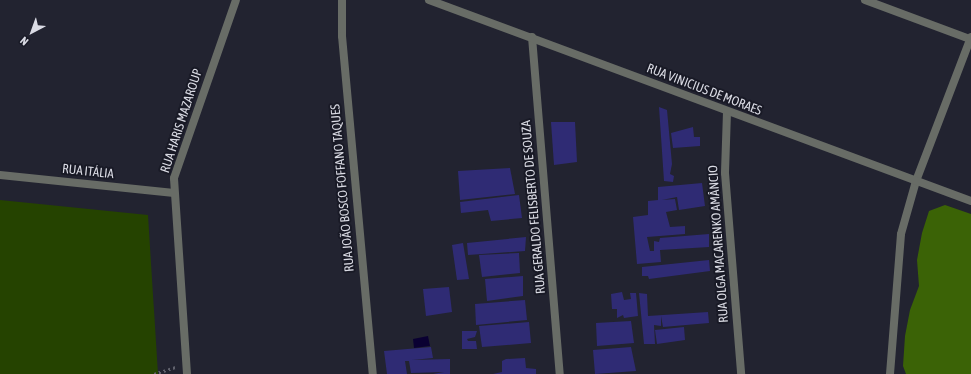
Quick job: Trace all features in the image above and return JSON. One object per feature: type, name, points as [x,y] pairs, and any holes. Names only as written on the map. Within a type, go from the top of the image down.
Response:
[{"type":"street","name":"RUA HARIS MAZAROUP","points":[[187,374],[174,193],[178,164],[236,0]]},
{"type":"street","name":"RUA JOÃO BOSCO FOFFANO TAQUES","points":[[342,0],[342,36],[372,374]]},
{"type":"street","name":"RUA VINICIUS DE MORAES","points":[[429,0],[532,37],[727,112],[971,201]]},
{"type":"street","points":[[866,0],[971,38],[916,181],[901,234],[890,374]]},
{"type":"street","name":"RUA GERALDO FELISBERTO DE SOUZA","points":[[532,37],[560,374]]},
{"type":"street","name":"RUA OLGA MACARENKO AMÂNCIO","points":[[727,112],[725,173],[741,374]]},
{"type":"street","name":"RUA ITÁLIA","points":[[0,175],[174,193]]},
{"type":"path","points":[[154,374],[186,364]]},
{"type":"green space","points":[[0,200],[148,215],[158,374],[0,374]]},
{"type":"green space","points":[[945,205],[971,214],[971,374],[906,374],[903,366],[905,336],[910,310],[919,286],[917,260],[922,233],[929,211]]},
{"type":"shaded area","points":[[428,336],[430,346],[414,348],[413,339]]},
{"type":"building","points":[[659,107],[667,110],[672,164],[670,174],[674,176],[673,182],[664,181]]},
{"type":"building","points":[[551,122],[575,122],[577,162],[554,165]]},
{"type":"building","points":[[693,127],[694,137],[700,137],[700,146],[673,148],[671,133]]},
{"type":"building","points":[[510,168],[515,194],[460,200],[458,171]]},
{"type":"building","points":[[702,183],[705,206],[679,210],[677,197],[662,200],[675,199],[677,210],[666,212],[670,227],[685,226],[685,234],[647,237],[650,251],[654,251],[654,241],[659,242],[660,238],[709,234],[709,247],[660,250],[661,262],[637,264],[633,217],[648,215],[648,201],[658,200],[658,187]]},
{"type":"building","points":[[519,195],[522,218],[491,221],[488,210],[461,213],[460,202]]},
{"type":"building","points":[[526,237],[525,251],[468,255],[467,243]]},
{"type":"building","points":[[463,243],[469,279],[457,280],[452,245]]},
{"type":"building","points":[[519,253],[520,273],[482,277],[479,255]]},
{"type":"building","points":[[709,260],[710,271],[649,279],[648,276],[642,276],[642,267]]},
{"type":"building","points":[[523,276],[523,296],[487,301],[485,279]]},
{"type":"building","points":[[449,287],[452,312],[426,316],[423,289]]},
{"type":"building","points":[[622,292],[624,300],[631,299],[630,293],[636,293],[638,316],[624,318],[623,315],[617,318],[617,309],[612,309],[611,294]]},
{"type":"building","points":[[639,293],[647,294],[648,316],[708,312],[709,323],[663,327],[661,316],[661,326],[654,325],[655,344],[644,344]]},
{"type":"building","points":[[525,300],[527,320],[476,325],[475,304]]},
{"type":"building","points":[[631,321],[634,343],[597,346],[596,323]]},
{"type":"building","points":[[529,322],[531,343],[482,347],[479,326]]},
{"type":"building","points":[[684,327],[685,340],[657,344],[655,330]]},
{"type":"building","points":[[462,331],[477,331],[475,337],[467,339],[468,341],[476,341],[477,349],[462,349]]},
{"type":"building","points":[[431,347],[433,358],[412,360],[450,359],[450,374],[433,374],[444,372],[411,373],[409,361],[405,361],[407,374],[387,374],[384,351]]},
{"type":"building","points":[[631,347],[636,371],[595,374],[593,350]]},
{"type":"building","points":[[525,358],[526,368],[536,369],[536,374],[493,374],[502,372],[502,361],[506,359]]}]
